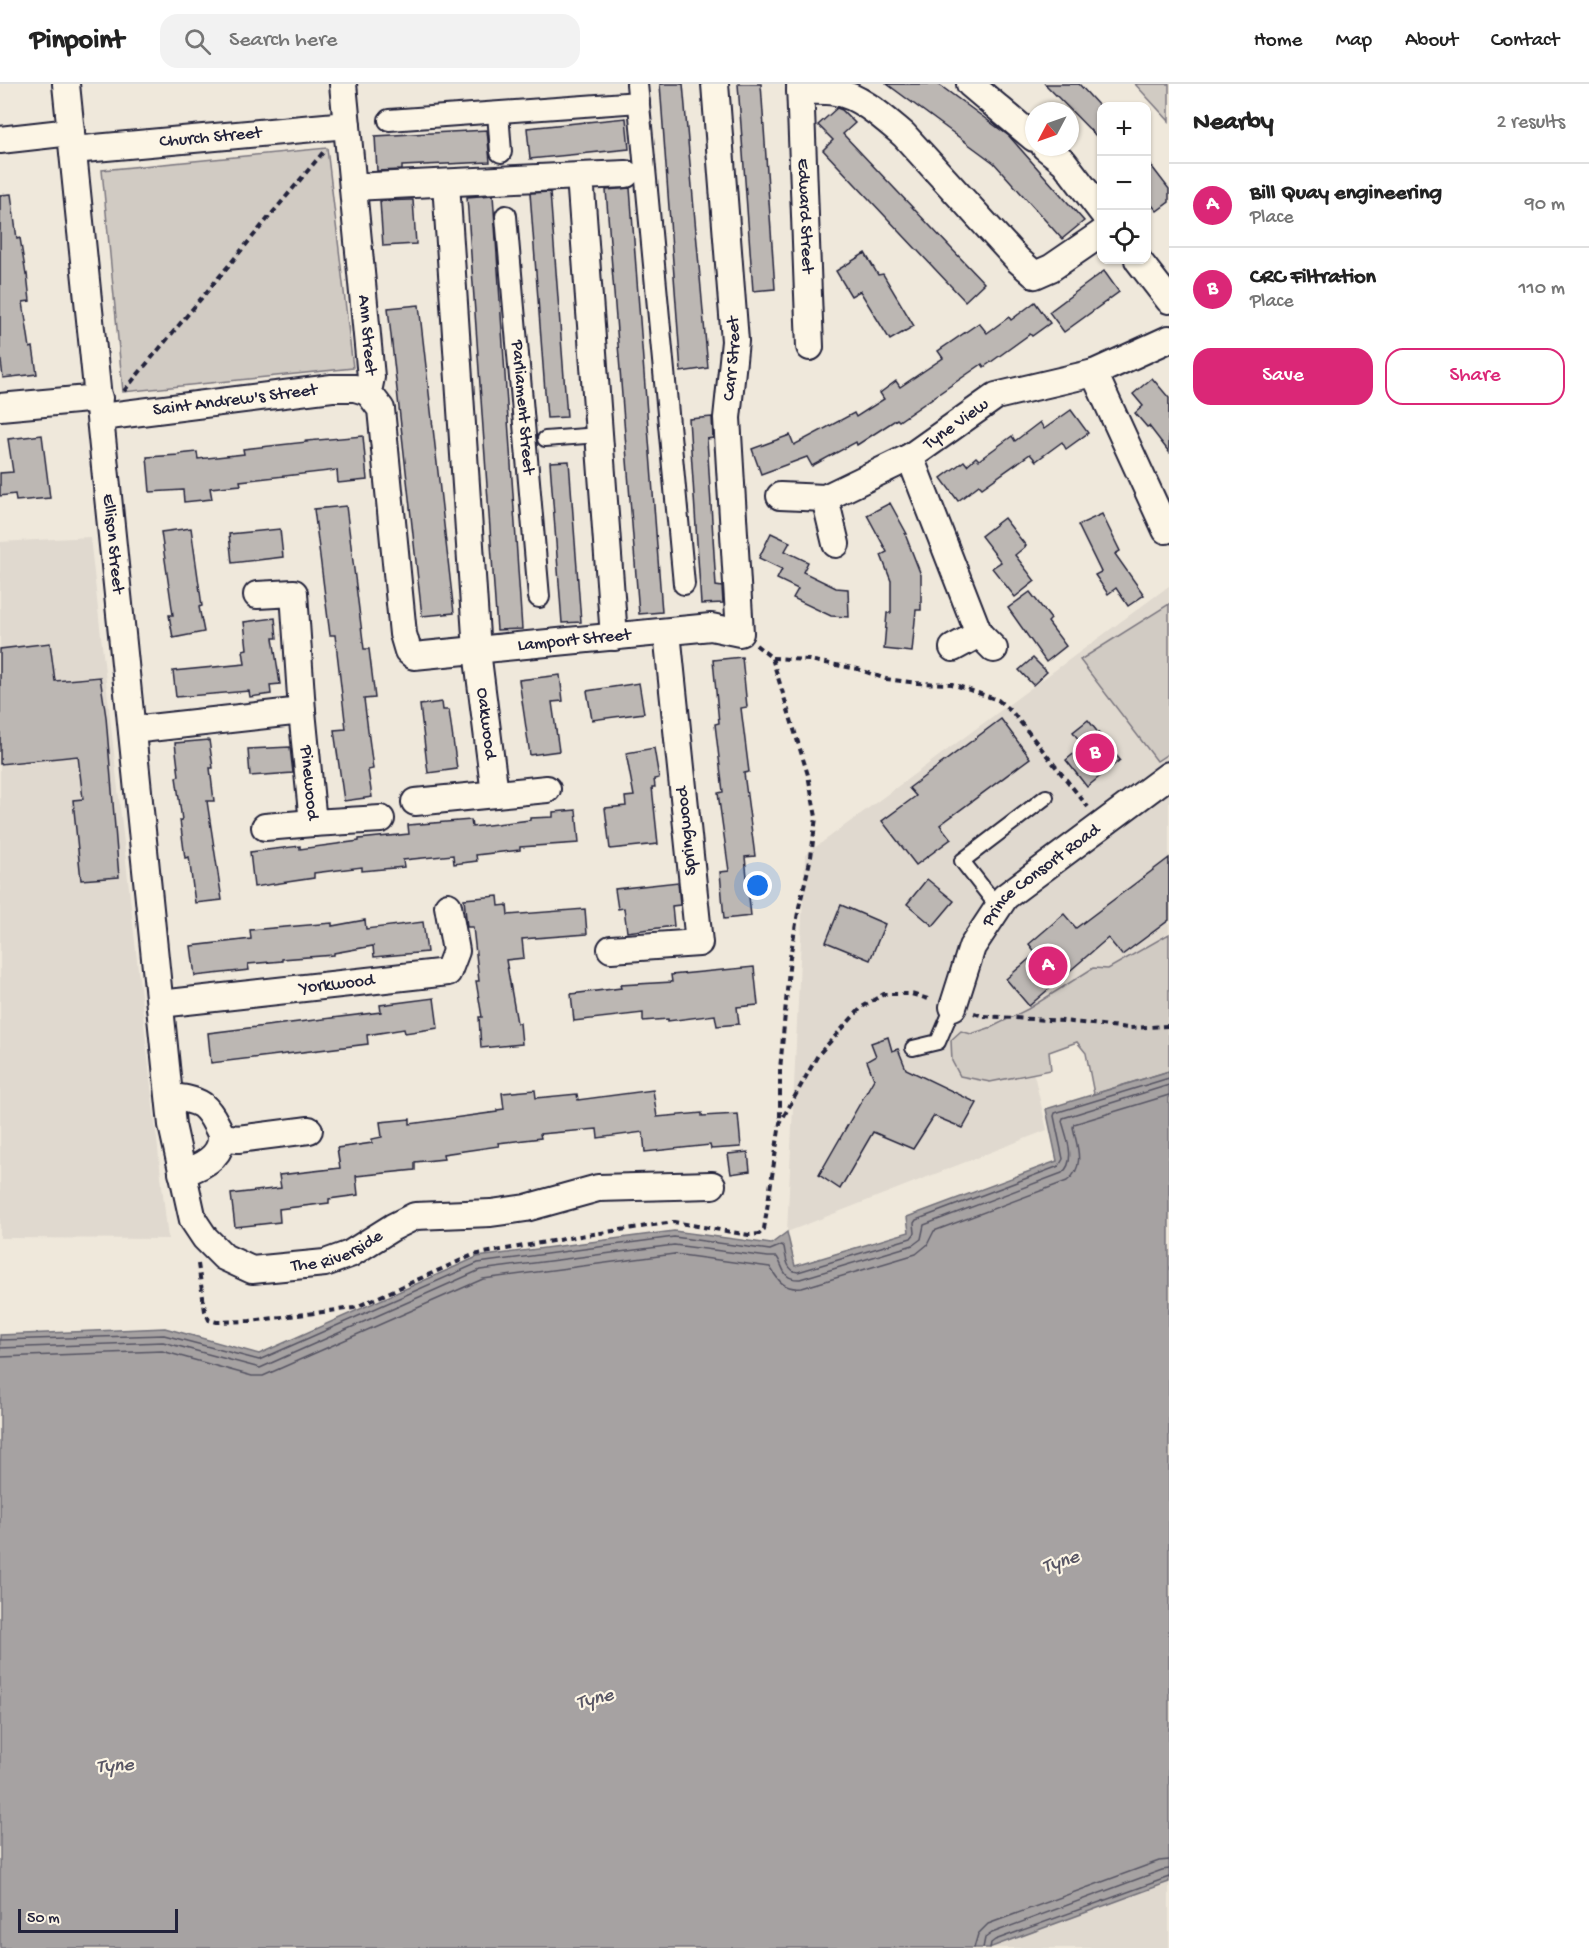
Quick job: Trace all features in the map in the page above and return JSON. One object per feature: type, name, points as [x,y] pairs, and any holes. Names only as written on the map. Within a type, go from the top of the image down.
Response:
[{"type":"street","name":"Ellison Street","points":[[66,84],[160,1004]]},
{"type":"street","name":"Ann Street","points":[[344,84],[371,377],[368,392],[381,409],[403,634],[408,651]]},
{"type":"street","name":"Carr Street","points":[[715,84],[735,342],[727,418],[740,633]]},
{"type":"street","points":[[970,84],[1025,130]]},
{"type":"street","points":[[800,87],[836,92],[858,101],[885,119],[904,135],[1018,260],[1035,275],[1051,268],[1097,236]]},
{"type":"street","name":"Edward Street","points":[[800,87],[810,347]]},
{"type":"street","points":[[389,120],[498,112],[638,93],[684,584]]},
{"type":"street","points":[[498,112],[501,153]]},
{"type":"street","name":"Church Street","points":[[0,140],[72,141],[347,125]]},
{"type":"street","points":[[1056,156],[1064,162],[1100,210]]},
{"type":"street","points":[[353,187],[626,174]]},
{"type":"street","points":[[580,176],[614,637]]},
{"type":"street","name":"Oakwood","points":[[446,183],[477,651],[495,794]]},
{"type":"street","name":"Parliament Street","points":[[506,216],[539,597]]},
{"type":"street","points":[[1141,264],[1169,300]]},
{"type":"street","name":"Tyne View","points":[[780,496],[825,498],[910,457],[996,396],[1094,373],[1169,339]]},
{"type":"street","points":[[1094,373],[1166,530]]},
{"type":"street","name":"Saint Andrew's Street","points":[[0,407],[100,407],[332,388],[355,388],[368,392]]},
{"type":"street","points":[[910,457],[986,642],[952,648]]},
{"type":"street","points":[[825,498],[836,544]]},
{"type":"street","name":"Pinewood","points":[[257,595],[294,593],[313,823],[381,819]]},
{"type":"street","name":"Lamport Street","points":[[408,651],[414,656],[711,627],[740,633]]},
{"type":"street","name":"Springwood","points":[[611,949],[699,943],[667,632]]},
{"type":"street","points":[[132,730],[302,711]]},
{"type":"street","name":"Prince Consort Road","points":[[953,1007],[972,946],[1005,897],[1169,775]]},
{"type":"street","points":[[415,802],[547,789]]},
{"type":"street","points":[[265,827],[313,823]]},
{"type":"street","name":"Yorkwood","points":[[160,1004],[448,972],[456,951],[448,906]]},
{"type":"street","name":"The Riverside","points":[[160,1004],[172,1125],[193,1220],[205,1238],[224,1257],[252,1270],[325,1263],[350,1254],[415,1216],[491,1213],[526,1208],[598,1188],[712,1185]]},
{"type":"street","points":[[170,1097],[186,1099],[202,1105],[213,1118],[221,1137],[219,1147],[210,1160],[182,1173]]},
{"type":"street","points":[[221,1137],[238,1139],[309,1130]]},
{"type":"lane","points":[[545,440],[599,435]]},
{"type":"lane","points":[[998,908],[962,861],[1046,797]]},
{"type":"lane","points":[[913,1048],[938,1042],[953,1007]]},
{"type":"path","points":[[100,407],[347,125]]},
{"type":"path","points":[[740,633],[772,658],[808,775],[816,817],[811,857],[790,957],[780,1070],[780,1123]]},
{"type":"path","points":[[772,658],[809,660],[858,669],[886,679],[952,684],[998,700],[1020,722],[1102,825]]},
{"type":"shaded area","points":[[1135,84],[1169,84],[1169,121]]},
{"type":"shaded area","points":[[327,148],[353,368],[123,392],[102,170]]},
{"type":"shaded area","points":[[90,537],[168,1239],[0,1238],[0,542]]},
{"type":"shaded area","points":[[1169,586],[1169,932],[1025,1036],[1047,1130],[787,1232],[805,855]]},
{"type":"shaded area","points":[[1169,604],[1169,753],[1157,761],[1080,660]]},
{"type":"shaded area","points":[[1169,934],[1169,1071],[1094,1094],[1086,1053],[1077,1042],[1049,1052],[1051,1070],[990,1082],[960,1076],[952,1061],[951,1040],[961,1031],[971,1034],[992,1027],[1028,1009],[1093,968],[1108,969]]},
{"type":"shaded area","points":[[1169,1882],[1169,1948],[989,1948]]},
{"type":"water","name":"Tyne","points":[[1169,1071],[1169,1882],[989,1948],[0,1948],[0,1335],[165,1328],[259,1354],[477,1257],[674,1231],[771,1244],[787,1232],[795,1266],[909,1232],[907,1217],[1057,1161],[1046,1109]]},
{"type":"building","points":[[660,84],[683,84],[708,368],[681,372]]},
{"type":"building","points":[[738,84],[761,84],[775,289],[753,291]]},
{"type":"building","points":[[887,84],[938,84],[1009,136],[1084,221],[1062,239],[994,163]]},
{"type":"building","points":[[1045,84],[1079,84],[1097,104],[1097,137],[1079,119],[1079,102],[1063,102]]},
{"type":"building","points":[[837,108],[855,123],[843,134],[984,283],[965,301],[823,150],[833,140],[818,125]]},
{"type":"building","points":[[626,118],[629,149],[530,159],[527,128]]},
{"type":"building","points":[[487,130],[490,162],[402,166],[402,170],[377,171],[375,136]]},
{"type":"building","points":[[1151,166],[1169,189],[1169,202],[1157,211],[1151,204]]},
{"type":"building","points":[[630,188],[662,612],[639,614],[606,190]]},
{"type":"building","points":[[550,192],[567,417],[547,418],[530,193]]},
{"type":"building","points":[[11,194],[17,239],[20,238],[27,274],[30,301],[23,302],[30,348],[33,347],[37,374],[3,378],[0,353],[0,195]]},
{"type":"building","points":[[493,195],[522,629],[497,630],[467,197]]},
{"type":"building","points":[[413,200],[416,244],[383,246],[380,201]]},
{"type":"building","points":[[865,253],[878,275],[883,274],[914,326],[890,340],[860,291],[851,296],[836,271]]},
{"type":"building","points":[[1104,271],[1119,292],[1064,332],[1049,312]]},
{"type":"building","points":[[1035,302],[1050,323],[1032,336],[1030,334],[984,367],[982,364],[899,421],[897,419],[857,445],[856,442],[812,466],[807,457],[761,474],[752,449],[790,435],[794,445],[854,413],[856,417],[884,399],[880,393],[896,381],[900,387],[943,358],[938,351],[979,323],[987,333],[1009,317],[1011,320]]},
{"type":"building","points":[[419,305],[454,613],[422,616],[388,308]]},
{"type":"building","points":[[1152,378],[1169,398],[1169,452],[1149,426],[1147,427],[1135,413],[1143,406],[1133,394]]},
{"type":"building","points":[[1071,410],[1088,433],[1066,449],[1062,442],[1036,461],[1030,454],[982,488],[979,485],[958,501],[941,478],[964,461],[967,465],[976,457],[979,460],[1012,436],[1015,441],[1040,422],[1044,429]]},
{"type":"building","points":[[712,417],[713,438],[707,439],[716,586],[722,587],[723,603],[701,604],[689,419]]},
{"type":"building","points":[[42,435],[50,498],[16,501],[15,494],[0,496],[0,473],[13,472],[8,439]]},
{"type":"building","points":[[363,436],[367,480],[338,483],[337,470],[240,481],[241,485],[210,488],[212,499],[184,502],[183,490],[150,492],[147,457],[197,452],[198,459],[244,454],[243,449]]},
{"type":"building","points":[[569,461],[581,622],[562,623],[550,462]]},
{"type":"building","points":[[890,503],[907,534],[905,534],[921,575],[921,610],[916,610],[912,652],[884,649],[887,613],[891,613],[891,581],[881,555],[887,552],[867,515]]},
{"type":"building","points":[[346,506],[364,649],[369,649],[375,698],[364,699],[373,769],[368,770],[372,797],[344,801],[334,730],[346,729],[335,635],[330,635],[314,509]]},
{"type":"building","points":[[1102,514],[1120,551],[1115,554],[1144,595],[1128,606],[1116,588],[1108,594],[1095,575],[1101,572],[1078,525]]},
{"type":"building","points":[[1004,518],[1026,546],[1015,555],[1035,581],[1015,597],[992,568],[1001,562],[981,536]]},
{"type":"building","points":[[191,528],[202,606],[199,607],[204,632],[173,638],[169,615],[173,615],[161,532]]},
{"type":"building","points":[[280,529],[283,557],[232,563],[229,534]]},
{"type":"building","points":[[771,533],[790,542],[785,551],[808,562],[803,572],[836,588],[848,589],[849,617],[831,616],[793,598],[798,589],[777,579],[782,569],[759,558]]},
{"type":"building","points":[[1030,592],[1051,619],[1048,622],[1066,646],[1046,662],[1008,608]]},
{"type":"building","points":[[275,618],[277,638],[273,638],[280,684],[270,685],[271,694],[250,697],[249,691],[176,697],[173,671],[245,664],[243,650],[247,649],[244,622]]},
{"type":"building","points":[[50,643],[55,681],[100,677],[106,717],[119,877],[81,880],[73,800],[83,799],[78,756],[0,764],[0,649]]},
{"type":"building","points":[[742,657],[747,707],[741,708],[749,772],[744,773],[755,856],[745,857],[751,916],[724,919],[720,872],[729,871],[718,793],[723,792],[715,724],[719,723],[713,660]]},
{"type":"building","points":[[1033,658],[1047,672],[1033,685],[1019,670]]},
{"type":"building","points":[[560,675],[563,701],[552,702],[559,751],[530,755],[519,680]]},
{"type":"building","points":[[639,683],[644,713],[592,720],[587,691]]},
{"type":"building","points":[[442,702],[443,710],[449,710],[457,769],[428,773],[420,705]]},
{"type":"building","points":[[1001,719],[1030,758],[940,825],[951,839],[916,865],[882,821],[916,796],[909,788]]},
{"type":"building","points":[[1088,720],[1120,760],[1087,787],[1066,760],[1083,746],[1073,732]]},
{"type":"building","points":[[209,740],[214,801],[207,801],[222,900],[195,903],[189,857],[185,858],[180,820],[182,820],[176,777],[179,776],[175,743]]},
{"type":"building","points":[[290,747],[293,773],[250,776],[248,749]]},
{"type":"building","points":[[654,748],[659,778],[654,779],[655,787],[652,787],[658,844],[610,849],[605,808],[626,806],[625,797],[634,796],[626,753]]},
{"type":"building","points":[[576,810],[579,843],[520,847],[520,850],[476,855],[477,861],[454,864],[453,855],[403,860],[404,867],[362,871],[362,867],[314,873],[314,878],[254,887],[250,852],[300,846],[300,849],[359,841],[359,839],[409,834],[408,825],[471,820],[472,827],[530,820],[530,818],[553,817],[553,812]]},
{"type":"building","points":[[1169,858],[1169,920],[1122,955],[1108,938],[1029,1006],[1006,979],[1036,953],[1029,944],[1064,914],[1076,928]]},
{"type":"building","points":[[927,879],[954,901],[933,926],[907,904]]},
{"type":"building","points":[[678,882],[680,905],[672,906],[674,926],[627,932],[624,908],[618,909],[615,889]]},
{"type":"building","points":[[498,896],[499,906],[507,905],[508,915],[585,909],[587,934],[522,939],[524,958],[506,960],[517,1023],[520,1023],[522,1044],[481,1048],[479,1017],[482,1017],[476,981],[479,981],[473,927],[467,927],[464,899]]},
{"type":"building","points":[[841,905],[885,924],[870,960],[826,942]]},
{"type":"building","points":[[365,920],[366,929],[423,922],[427,952],[374,957],[373,946],[334,953],[334,955],[248,964],[249,970],[195,976],[191,946],[251,939],[250,930],[332,923],[332,926]]},
{"type":"building","points":[[754,967],[758,1005],[737,1007],[739,1024],[717,1026],[715,1015],[668,1021],[668,1019],[643,1021],[643,1013],[574,1021],[571,994],[621,988],[620,985],[672,982],[671,975]]},
{"type":"building","points":[[434,998],[438,1028],[405,1033],[404,1029],[367,1035],[368,1044],[211,1063],[208,1033],[381,1012],[380,1005]]},
{"type":"building","points":[[888,1037],[892,1051],[898,1049],[906,1069],[977,1103],[963,1128],[934,1116],[913,1149],[873,1132],[840,1189],[819,1175],[874,1079],[867,1061],[876,1056],[871,1043]]},
{"type":"building","points":[[535,1090],[536,1098],[577,1094],[578,1100],[653,1090],[657,1117],[702,1113],[702,1116],[738,1114],[741,1147],[711,1149],[710,1145],[645,1152],[643,1132],[598,1138],[597,1129],[540,1134],[541,1138],[498,1143],[499,1146],[443,1154],[444,1159],[415,1162],[415,1170],[356,1176],[358,1195],[329,1199],[329,1203],[279,1209],[280,1222],[235,1227],[231,1194],[281,1188],[279,1175],[340,1168],[337,1148],[372,1143],[372,1139],[382,1137],[380,1122],[410,1119],[410,1124],[497,1112],[497,1110],[504,1109],[502,1093]]},
{"type":"building","points":[[748,1152],[750,1171],[731,1174],[728,1154]]},
{"type":"place","name":"CRC Filtration","points":[[1095,753]]},
{"type":"place","name":"Bill Quay engineering","points":[[1048,966]]}]
